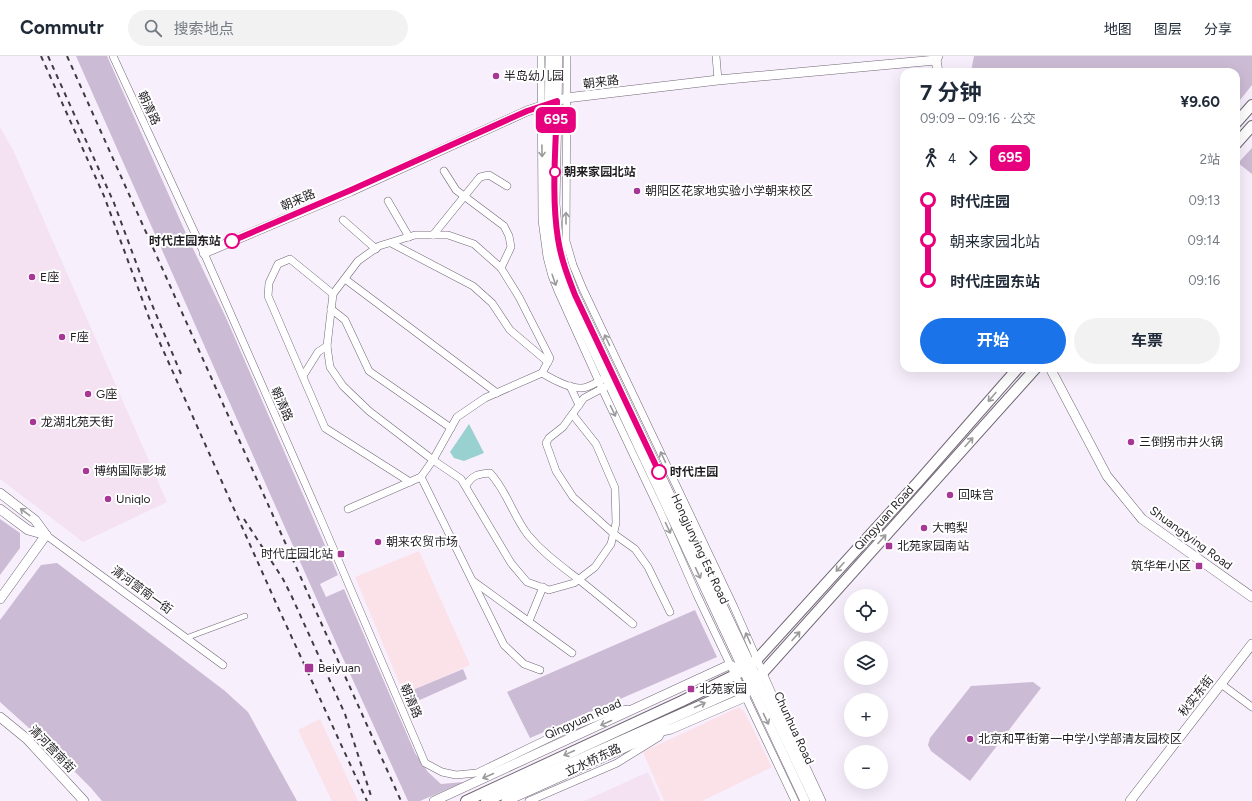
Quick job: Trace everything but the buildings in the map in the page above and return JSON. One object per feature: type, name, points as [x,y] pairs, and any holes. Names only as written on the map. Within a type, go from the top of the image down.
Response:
[{"type":"main road","points":[[1240,118],[1252,105]]},
{"type":"main road","points":[[1240,140],[1252,126]]},
{"type":"main road","name":"Qingyuan Road","points":[[466,801],[682,701],[743,667],[918,482],[1014,372]]},
{"type":"main road","name":"Qingyuan Road","points":[[486,801],[751,684],[1032,372]]},
{"type":"street","name":"朝清路","points":[[113,56],[204,254],[319,515],[425,763],[442,772],[456,774],[477,773],[527,748],[607,712],[640,707]]},
{"type":"street","points":[[541,56],[549,104]]},
{"type":"street","name":"Hongjunying Est Road","points":[[550,56],[548,204],[550,238],[557,268],[569,298],[751,684]]},
{"type":"street","name":"Hongjunying Est Road","points":[[549,104],[558,56]]},
{"type":"street","points":[[567,56],[566,241],[573,265],[583,289],[734,607],[743,667]]},
{"type":"street","points":[[716,56],[718,80]]},
{"type":"street","name":"朝来路","points":[[204,254],[520,114],[566,98],[718,80],[937,58]]},
{"type":"street","points":[[937,58],[938,68]]},
{"type":"street","points":[[444,171],[456,190],[504,226],[509,236],[511,247],[501,268]]},
{"type":"street","points":[[433,235],[480,177],[489,175],[507,186]]},
{"type":"street","points":[[388,201],[409,237]]},
{"type":"street","points":[[344,220],[376,248]]},
{"type":"street","points":[[348,509],[421,477],[433,460],[457,417],[485,398],[542,373],[550,358],[519,297],[501,268],[474,244],[448,235],[415,235],[376,248],[358,261],[333,294],[327,346],[330,367],[343,386],[369,411],[433,460],[462,479],[512,564],[527,582],[549,590],[574,584],[595,567],[611,544],[616,523],[615,488],[596,444],[573,415]]},
{"type":"street","points":[[391,243],[473,286],[492,303],[510,330],[548,362]]},
{"type":"street","points":[[333,294],[290,259],[278,264],[269,283],[268,296],[325,428],[410,482]]},
{"type":"street","points":[[345,278],[497,393]]},
{"type":"street","points":[[331,309],[345,320],[369,371],[451,428]]},
{"type":"street","points":[[303,376],[318,352],[327,346]]},
{"type":"street","name":"Shuangtying Road","points":[[1052,372],[1107,476],[1142,518],[1252,597]]},
{"type":"street","points":[[542,373],[558,382],[580,388],[608,381]]},
{"type":"street","points":[[623,373],[608,381],[584,398],[563,427],[548,438],[546,443],[556,471],[573,497],[614,534],[635,549],[648,567],[670,612]]},
{"type":"street","points":[[608,381],[697,595],[743,667],[801,800]]},
{"type":"street","points":[[570,386],[579,405]]},
{"type":"street","points":[[466,486],[470,480],[479,474],[490,473],[498,481],[512,509],[528,534],[548,556],[633,624]]},
{"type":"street","points":[[421,477],[504,645],[524,664],[540,670]]},
{"type":"street","name":"清河营南一街","points":[[0,494],[35,520],[46,535],[223,665]]},
{"type":"street","name":"清河营南一街","points":[[0,509],[28,530],[46,535]]},
{"type":"street","points":[[0,599],[46,535]]},
{"type":"street","points":[[472,581],[572,652]]},
{"type":"street","points":[[529,621],[543,587]]},
{"type":"street","points":[[186,638],[245,616]]},
{"type":"street","name":"秋实东街","points":[[1130,801],[1252,644]]},
{"type":"street","name":"Qingyuan Road","points":[[434,801],[640,707],[743,667]]},
{"type":"street","points":[[751,684],[822,801]]},
{"type":"street","name":"Qingyuan Road","points":[[506,801],[662,731],[671,729],[751,684]]},
{"type":"street","name":"Chunhua Road","points":[[751,684],[801,800]]},
{"type":"street","name":"Chunhua Road","points":[[751,684],[815,801]]},
{"type":"street","points":[[1221,684],[1252,707]]},
{"type":"street","points":[[640,707],[682,701]]},
{"type":"street","points":[[662,731],[678,715]]},
{"type":"street","name":"清河营南街","points":[[0,717],[27,739],[84,801]]},
{"type":"street","name":"立水桥东路","points":[[529,801],[617,763],[659,737],[662,731]]},
{"type":"shaded area","points":[[76,56],[107,56],[188,238],[227,320],[338,575],[320,584],[326,597],[344,589],[415,753],[428,772],[441,784],[464,782],[420,801],[408,801],[341,654]]},
{"type":"shaded area","points":[[974,56],[1252,56],[1252,85],[1240,100],[1240,68],[972,68]]},
{"type":"shaded area","points":[[0,127],[14,152],[167,502],[83,542],[0,479]]},
{"type":"shaded area","points":[[1252,148],[1252,174],[1240,165],[1240,161]]},
{"type":"shaded area","points":[[469,424],[484,453],[464,461],[454,458],[450,452]]},
{"type":"shaded area","points":[[0,519],[20,533],[20,548],[0,575]]},
{"type":"shaded area","points":[[419,551],[470,665],[404,694],[355,577]]},
{"type":"shaded area","points":[[57,563],[225,691],[248,712],[297,801],[102,801],[50,747],[0,702],[0,620],[41,565]]},
{"type":"shaded area","points":[[695,610],[717,657],[530,738],[507,692]]},
{"type":"shaded area","points":[[463,669],[467,679],[413,703],[408,692]]},
{"type":"shaded area","points":[[1033,682],[1041,688],[970,781],[931,751],[928,745],[930,738],[971,686]]},
{"type":"shaded area","points":[[739,707],[744,711],[772,767],[702,801],[664,801],[643,752]]},
{"type":"shaded area","points":[[320,719],[358,801],[332,801],[298,730]]},
{"type":"shaded area","points":[[648,772],[661,801],[584,801]]},
{"type":"railway","points":[[41,56],[104,196],[151,323],[276,603],[367,801]]},
{"type":"railway","points":[[48,56],[114,203],[148,295],[181,374]]},
{"type":"railway","points":[[67,56],[401,801]]},
{"type":"railway","points":[[244,519],[283,579],[292,597],[345,714],[372,799]]},
{"type":"bus line","name":"695","points":[[232,241],[351,190],[527,111],[557,101],[555,204],[558,240],[564,265],[575,295],[659,472]]},
{"type":"place","name":"半岛幼儿园","points":[[496,76]]},
{"type":"place","name":"朝来家园北站","points":[[555,172]]},
{"type":"place","name":"朝阳区花家地实验小学朝来校区","points":[[637,191]]},
{"type":"place","name":"时代庄园东站","points":[[232,241]]},
{"type":"place","name":"E座","points":[[32,277]]},
{"type":"place","name":"F座","points":[[62,337]]},
{"type":"place","name":"G座","points":[[88,394]]},
{"type":"place","name":"龙湖北苑天街","points":[[33,422]]},
{"type":"place","name":"三倒拐市井火锅","points":[[1131,442]]},
{"type":"place","name":"博纳国际影城","points":[[86,471]]},
{"type":"place","name":"时代庄园","points":[[659,472]]},
{"type":"place","name":"回味宫","points":[[950,495]]},
{"type":"place","name":"Uniqlo","points":[[108,499]]},
{"type":"place","name":"大鸭梨","points":[[924,528]]},
{"type":"place","name":"朝来农贸市场","points":[[378,542]]},
{"type":"place","name":"北苑家园南站","points":[[889,546]]},
{"type":"place","name":"时代庄园北站","points":[[341,554]]},
{"type":"place","name":"筑华年小区","points":[[1199,566]]},
{"type":"place","name":"Beiyuan","points":[[309,668]]},
{"type":"place","name":"北苑家园","points":[[691,689]]},
{"type":"place","name":"北京和平街第一中学小学部清友园校区","points":[[970,739]]}]
